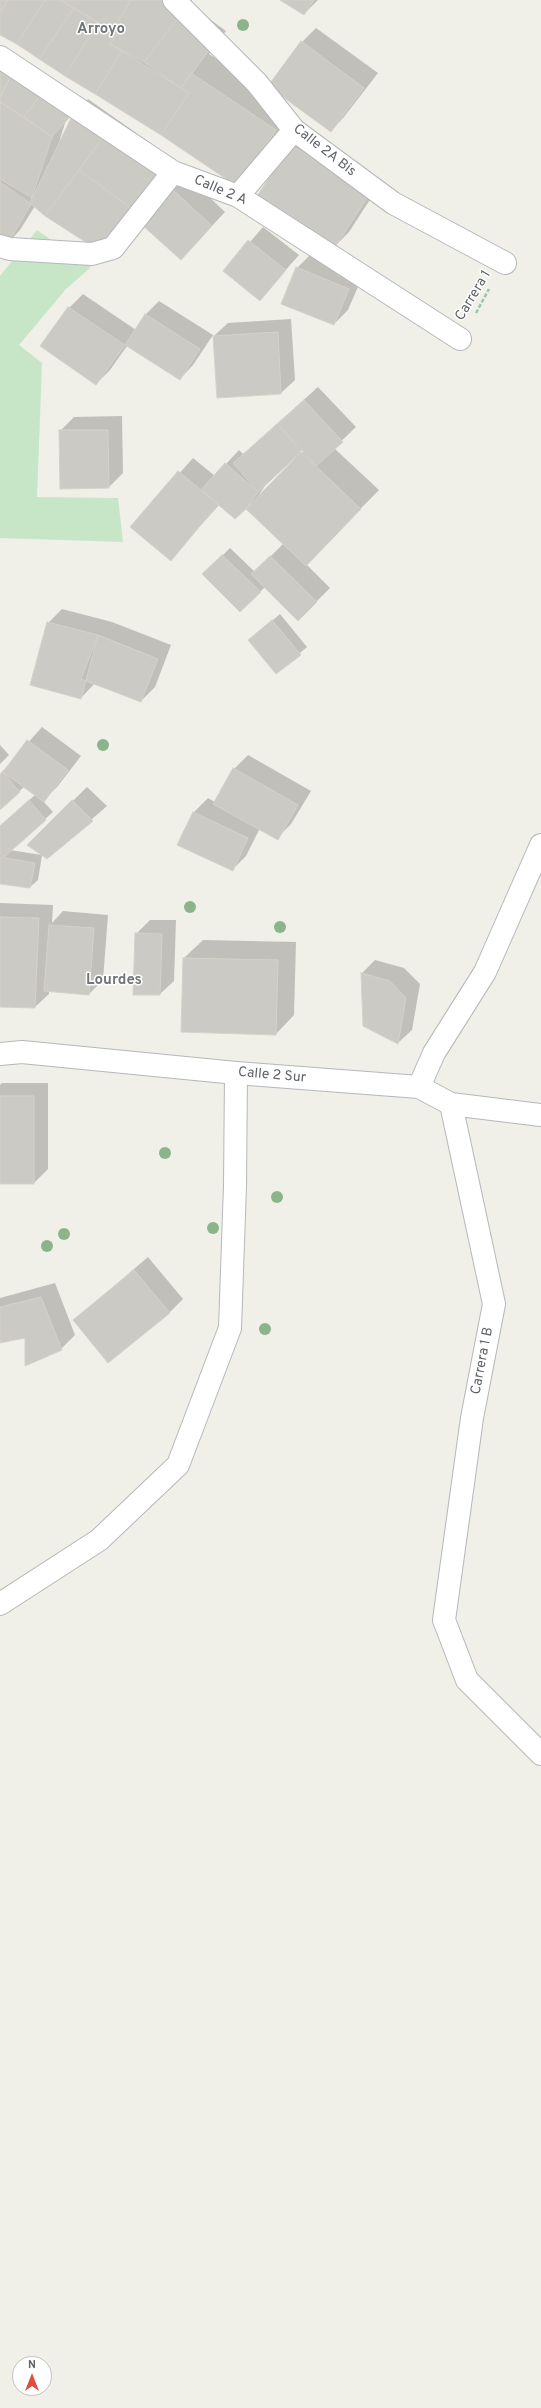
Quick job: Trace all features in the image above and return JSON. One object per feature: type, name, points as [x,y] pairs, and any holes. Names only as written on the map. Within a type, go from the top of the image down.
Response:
[{"type":"street","name":"Calle 2A Bis","points":[[174,0],[257,83],[294,130],[392,203],[505,263]]},
{"type":"street","name":"Calle 2 A","points":[[0,57],[173,172],[238,196],[460,339]]},
{"type":"street","points":[[238,196],[294,130]]},
{"type":"street","points":[[0,246],[10,249],[92,254],[113,248],[173,172]]},
{"type":"street","points":[[419,1087],[434,1053],[485,972],[541,845]]},
{"type":"street","name":"Calle 2 Sur","points":[[0,1054],[22,1052],[236,1073],[419,1087],[451,1104],[541,1115]]},
{"type":"street","points":[[0,1604],[99,1540],[178,1466],[230,1328],[235,1186],[236,1073]]},
{"type":"street","name":"Carrera 1 B","points":[[451,1104],[494,1304],[472,1418],[444,1620],[467,1680],[541,1754]]},
{"type":"path","name":"Carrera 1","points":[[460,339],[505,263]]},
{"type":"green space","points":[[37,230],[91,267],[66,289],[19,345],[42,363],[37,497],[118,498],[123,542],[0,538],[0,276]]},
{"type":"building","points":[[0,0],[8,0],[0,13]]},
{"type":"building","points":[[8,0],[45,0],[17,44],[0,35],[0,13]]},
{"type":"building","points":[[45,0],[60,0],[74,8],[39,59],[17,44]]},
{"type":"building","points":[[60,0],[131,0],[112,31]]},
{"type":"building","points":[[131,0],[166,0],[181,9],[177,19],[144,62],[110,44],[117,34],[112,31]]},
{"type":"building","points":[[280,0],[314,0],[304,15]]},
{"type":"building","points":[[74,8],[98,22],[65,76],[39,59]]},
{"type":"building","points":[[177,19],[213,45],[181,88],[144,62]]},
{"type":"building","points":[[98,22],[117,34],[110,44],[122,51],[95,94],[65,76]]},
{"type":"building","points":[[301,41],[364,88],[331,132],[268,86]]},
{"type":"building","points":[[122,51],[189,93],[161,135],[95,94]]},
{"type":"building","points":[[0,65],[13,72],[0,97]]},
{"type":"building","points":[[13,72],[44,90],[24,117],[0,102],[0,97]]},
{"type":"building","points":[[191,73],[276,130],[238,187],[161,135],[189,93],[181,88]]},
{"type":"building","points":[[44,90],[74,112],[52,137],[24,117]]},
{"type":"building","points":[[0,102],[52,137],[30,203],[0,182]]},
{"type":"building","points":[[74,112],[105,135],[45,216],[30,203]]},
{"type":"building","points":[[105,135],[163,175],[132,209],[79,170]]},
{"type":"building","points":[[291,145],[369,195],[335,247],[257,196]]},
{"type":"building","points":[[79,170],[132,209],[98,250],[45,216]]},
{"type":"building","points":[[0,179],[34,199],[7,245],[0,241]]},
{"type":"building","points":[[172,189],[212,226],[181,260],[141,224]]},
{"type":"building","points":[[248,240],[286,270],[260,301],[223,271]]},
{"type":"building","points":[[296,267],[349,289],[334,325],[281,304]]},
{"type":"building","points":[[68,307],[125,345],[96,385],[40,346]]},
{"type":"building","points":[[145,314],[200,349],[180,380],[125,345]]},
{"type":"building","points":[[278,332],[281,394],[217,398],[213,336]]},
{"type":"building","points":[[304,400],[343,442],[316,466],[278,424]]},
{"type":"building","points":[[278,424],[301,452],[258,492],[233,463]]},
{"type":"building","points":[[59,430],[108,430],[109,488],[60,489]]},
{"type":"building","points":[[301,452],[361,509],[306,566],[246,509]]},
{"type":"building","points":[[225,463],[258,492],[246,509],[235,519],[201,490]]},
{"type":"building","points":[[178,471],[218,504],[171,561],[130,527]]},
{"type":"building","points":[[222,555],[261,592],[240,612],[202,574]]},
{"type":"building","points":[[270,556],[317,602],[298,621],[251,574]]},
{"type":"building","points":[[272,620],[301,655],[276,674],[248,640]]},
{"type":"building","points":[[47,622],[98,635],[81,699],[30,685]]},
{"type":"building","points":[[98,635],[158,659],[141,702],[81,679]]},
{"type":"building","points":[[27,740],[68,770],[44,802],[3,772]]},
{"type":"building","points":[[233,768],[298,805],[278,840],[213,804]]},
{"type":"building","points":[[3,772],[20,792],[0,810],[0,775]]},
{"type":"building","points":[[29,800],[46,820],[3,858],[0,854],[0,826]]},
{"type":"building","points":[[72,800],[93,821],[47,859],[27,845]]},
{"type":"building","points":[[193,812],[248,838],[233,871],[177,845]]},
{"type":"building","points":[[0,857],[35,863],[30,888],[0,884]]},
{"type":"building","points":[[0,917],[39,918],[35,1008],[0,1007]]},
{"type":"building","points":[[49,925],[94,928],[89,995],[44,991]]},
{"type":"building","points":[[135,933],[162,934],[160,995],[133,995]]},
{"type":"building","points":[[183,958],[278,960],[276,1035],[181,1032]]},
{"type":"building","points":[[361,973],[390,981],[406,998],[398,1044],[363,1026]]},
{"type":"building","points":[[0,1096],[34,1096],[34,1184],[0,1184]]},
{"type":"building","points":[[134,1270],[170,1313],[108,1363],[73,1320]]},
{"type":"building","points":[[41,1297],[62,1350],[25,1366],[25,1338],[0,1343],[0,1307]]},
{"type":"district","name":"Arroyo","points":[[101,30]]},
{"type":"district","name":"Lourdes","points":[[114,981]]}]
